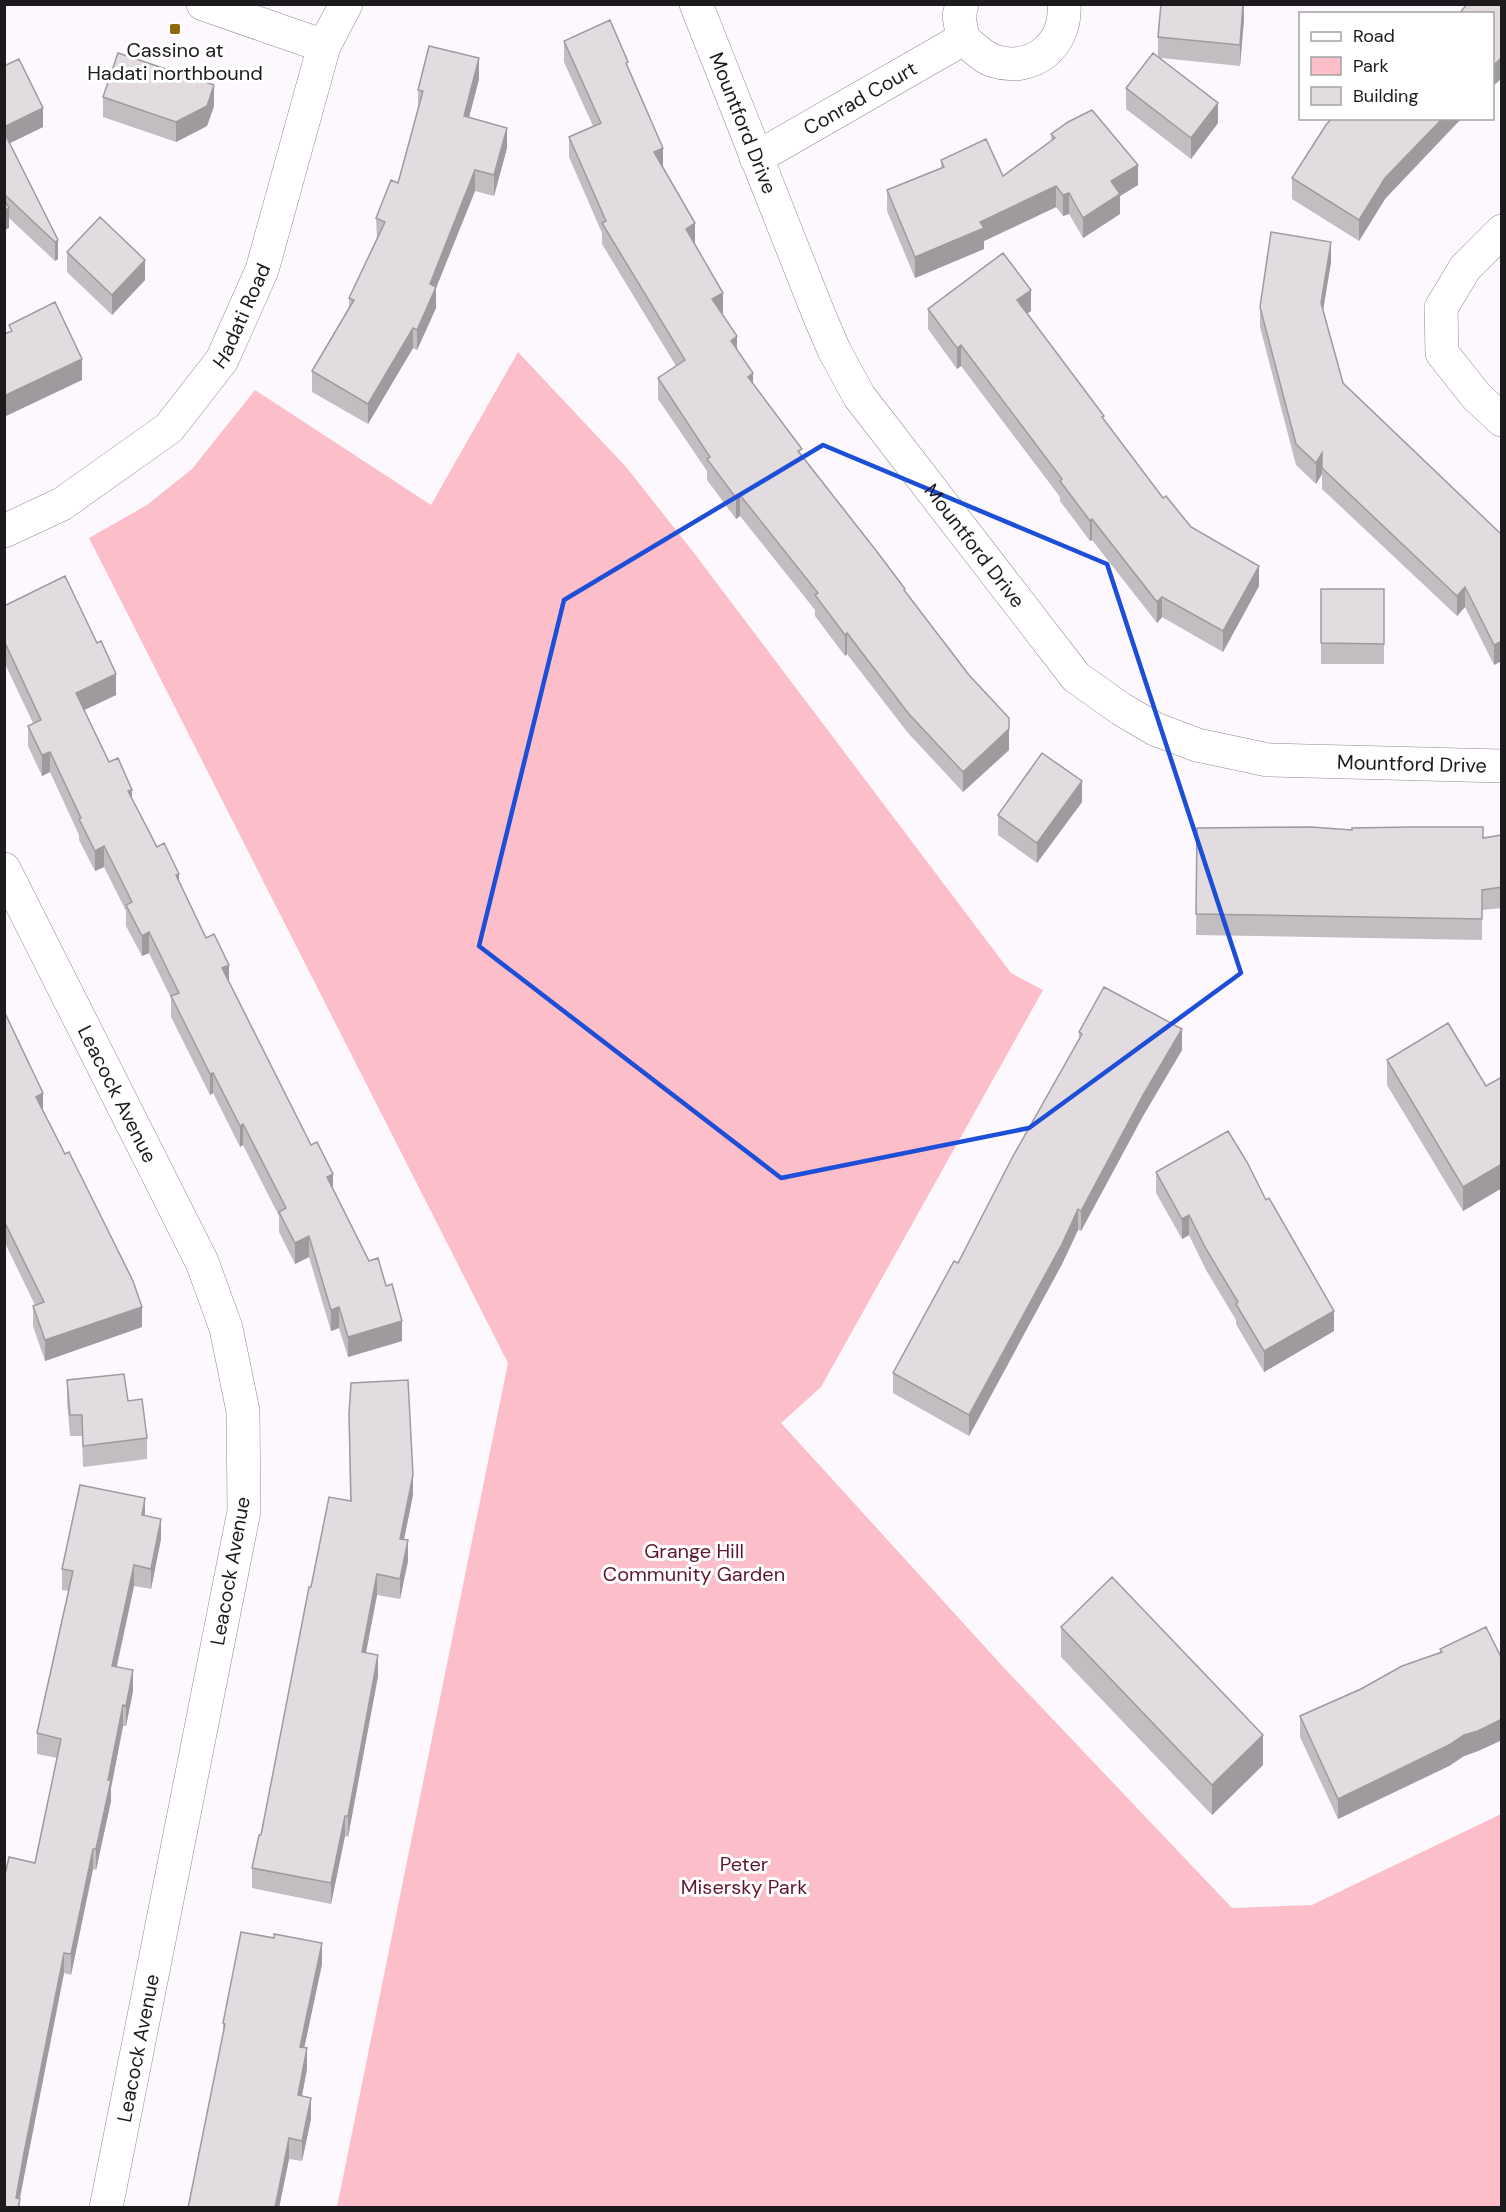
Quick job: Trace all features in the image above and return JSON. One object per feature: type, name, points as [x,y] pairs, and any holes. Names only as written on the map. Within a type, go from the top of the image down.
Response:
[{"type":"street","points":[[204,4],[324,46]]},
{"type":"street","name":"Hadati Road","points":[[4,531],[62,504],[169,428],[222,360],[262,270],[324,46],[346,4]]},
{"type":"street","name":"Mountford Drive","points":[[696,4],[834,350],[860,396],[1076,677],[1121,709],[1155,729],[1197,746],[1268,760],[1502,766]]},
{"type":"street","points":[[962,4],[959,16],[963,39],[993,61],[1022,63],[1043,57],[1062,30],[1064,4]]},
{"type":"street","name":"Conrad Court","points":[[756,158],[963,39]]},
{"type":"street","points":[[1502,231],[1465,268],[1441,308],[1442,353],[1477,397],[1502,420]]},
{"type":"street","name":"Leacock Avenue","points":[[4,869],[202,1262],[226,1328],[243,1411],[244,1511],[106,2208]]},
{"type":"highlighted area","points":[[823,445],[1107,564],[1241,973],[1029,1128],[781,1178],[479,946],[564,600]]},
{"type":"green space","name":"Peter Misersky Park","points":[[518,352],[627,468],[694,553],[1011,973],[1043,990],[821,1387],[781,1423],[1006,1670],[1232,1908],[1312,1905],[1501,1814],[1501,2207],[337,2207],[508,1363],[89,538],[147,505],[192,469],[255,390],[431,505]]},
{"type":"building","points":[[1161,4],[1243,4],[1240,45],[1158,37]]},
{"type":"building","points":[[1467,4],[1502,4],[1502,57],[1494,65],[1494,12],[1461,12]]},
{"type":"building","points":[[610,20],[663,148],[654,152],[695,223],[686,229],[723,293],[712,299],[737,336],[731,341],[753,373],[748,377],[802,449],[798,451],[969,675],[1009,718],[1009,729],[963,772],[908,713],[847,633],[845,635],[815,595],[818,593],[740,495],[736,498],[707,459],[710,457],[658,378],[685,360],[602,223],[606,221],[569,137],[601,123],[564,41]]},
{"type":"building","points":[[429,46],[479,58],[464,116],[507,128],[494,175],[475,170],[430,284],[436,287],[417,330],[413,328],[368,404],[312,371],[354,300],[349,298],[385,222],[376,218],[391,180],[398,183],[423,91],[418,90]]},
{"type":"building","points":[[118,53],[214,85],[207,106],[176,122],[103,97]]},
{"type":"building","points":[[1153,53],[1218,103],[1191,138],[1126,88]]},
{"type":"building","points":[[19,59],[43,108],[4,127],[4,66]]},
{"type":"building","points":[[1092,110],[1138,165],[1111,181],[1120,194],[1083,218],[1069,193],[1063,195],[1056,186],[980,222],[984,228],[915,257],[887,190],[944,167],[941,160],[986,139],[1003,176],[1055,138],[1051,134]]},
{"type":"building","points":[[1330,120],[1441,120],[1385,178],[1359,220],[1292,178]]},
{"type":"building","points":[[4,132],[58,240],[55,242],[4,194]]},
{"type":"building","points":[[4,199],[9,208],[4,211]]},
{"type":"building","points":[[100,217],[145,260],[112,295],[67,252]]},
{"type":"building","points":[[1271,232],[1331,242],[1321,303],[1343,383],[1502,535],[1502,641],[1494,645],[1465,587],[1457,596],[1322,468],[1322,453],[1316,463],[1296,444],[1260,307]]},
{"type":"building","points":[[1003,253],[1031,290],[1017,300],[1163,498],[1166,496],[1191,527],[1259,566],[1223,631],[1162,597],[1157,602],[1092,519],[1090,521],[1060,481],[1062,479],[961,345],[957,348],[928,309]]},
{"type":"building","points":[[55,302],[82,359],[4,396],[4,334],[12,331],[9,325]]},
{"type":"building","points":[[65,576],[97,643],[101,641],[116,674],[76,693],[109,762],[118,758],[132,790],[128,791],[157,847],[164,843],[179,874],[176,875],[206,938],[214,934],[229,965],[222,968],[311,1145],[317,1142],[333,1174],[327,1177],[369,1261],[378,1258],[386,1286],[392,1284],[402,1321],[348,1337],[339,1307],[331,1310],[309,1236],[295,1243],[279,1212],[286,1208],[243,1124],[240,1126],[213,1073],[210,1074],[171,996],[179,993],[149,932],[142,936],[126,905],[132,902],[104,846],[95,851],[50,752],[42,755],[28,726],[41,720],[6,645],[4,646],[4,606]]},
{"type":"building","points":[[1321,589],[1384,589],[1384,644],[1321,643]]},
{"type":"building","points":[[1042,753],[1082,781],[1037,843],[998,815]]},
{"type":"building","points":[[1311,827],[1352,830],[1352,828],[1483,827],[1483,838],[1502,835],[1502,887],[1482,890],[1482,919],[1196,914],[1197,828]]},
{"type":"building","points":[[1104,987],[1182,1029],[1143,1095],[1081,1211],[1078,1209],[1062,1244],[969,1415],[893,1373],[954,1261],[958,1263],[1012,1158],[1082,1034],[1079,1032]]},
{"type":"building","points":[[4,1011],[43,1093],[36,1097],[65,1154],[69,1152],[133,1281],[142,1307],[45,1340],[33,1306],[44,1302],[6,1225],[4,1226]]},
{"type":"building","points":[[1448,1023],[1486,1086],[1502,1077],[1502,1164],[1463,1187],[1387,1060]]},
{"type":"building","points":[[1228,1131],[1266,1200],[1269,1198],[1334,1311],[1264,1351],[1236,1304],[1238,1302],[1206,1249],[1189,1215],[1182,1219],[1156,1172]]},
{"type":"building","points":[[124,1374],[128,1401],[142,1399],[147,1438],[83,1446],[82,1415],[70,1415],[67,1380]]},
{"type":"building","points":[[408,1380],[413,1475],[400,1539],[408,1540],[400,1579],[377,1574],[362,1652],[378,1655],[348,1816],[345,1816],[331,1883],[252,1868],[259,1835],[261,1835],[309,1587],[311,1587],[329,1497],[351,1501],[349,1414],[351,1383]]},
{"type":"building","points":[[80,1485],[145,1498],[142,1515],[161,1519],[151,1569],[134,1565],[112,1666],[133,1670],[126,1706],[123,1705],[108,1780],[111,1780],[96,1849],[93,1849],[71,1954],[64,1953],[24,2153],[16,2198],[20,2199],[18,2208],[4,2208],[4,1879],[9,1857],[35,1863],[61,1739],[37,1733],[73,1571],[62,1569]]},
{"type":"building","points":[[1112,1577],[1263,1735],[1212,1785],[1061,1627]]},
{"type":"building","points":[[1486,1627],[1502,1659],[1502,1719],[1464,1735],[1449,1745],[1338,1799],[1300,1716],[1361,1689],[1402,1666],[1442,1652],[1440,1649]]},
{"type":"building","points":[[241,1932],[274,1938],[274,1934],[322,1943],[300,2047],[307,2048],[298,2095],[311,2098],[302,2141],[289,2138],[275,2208],[188,2208],[225,2024],[223,2023]]},
{"type":"place","name":"Cassino at Hadati northbound","points":[[175,29]]},
{"type":"park label","name":"Grange Hill Community Garden","points":[[694,1562]]}]
